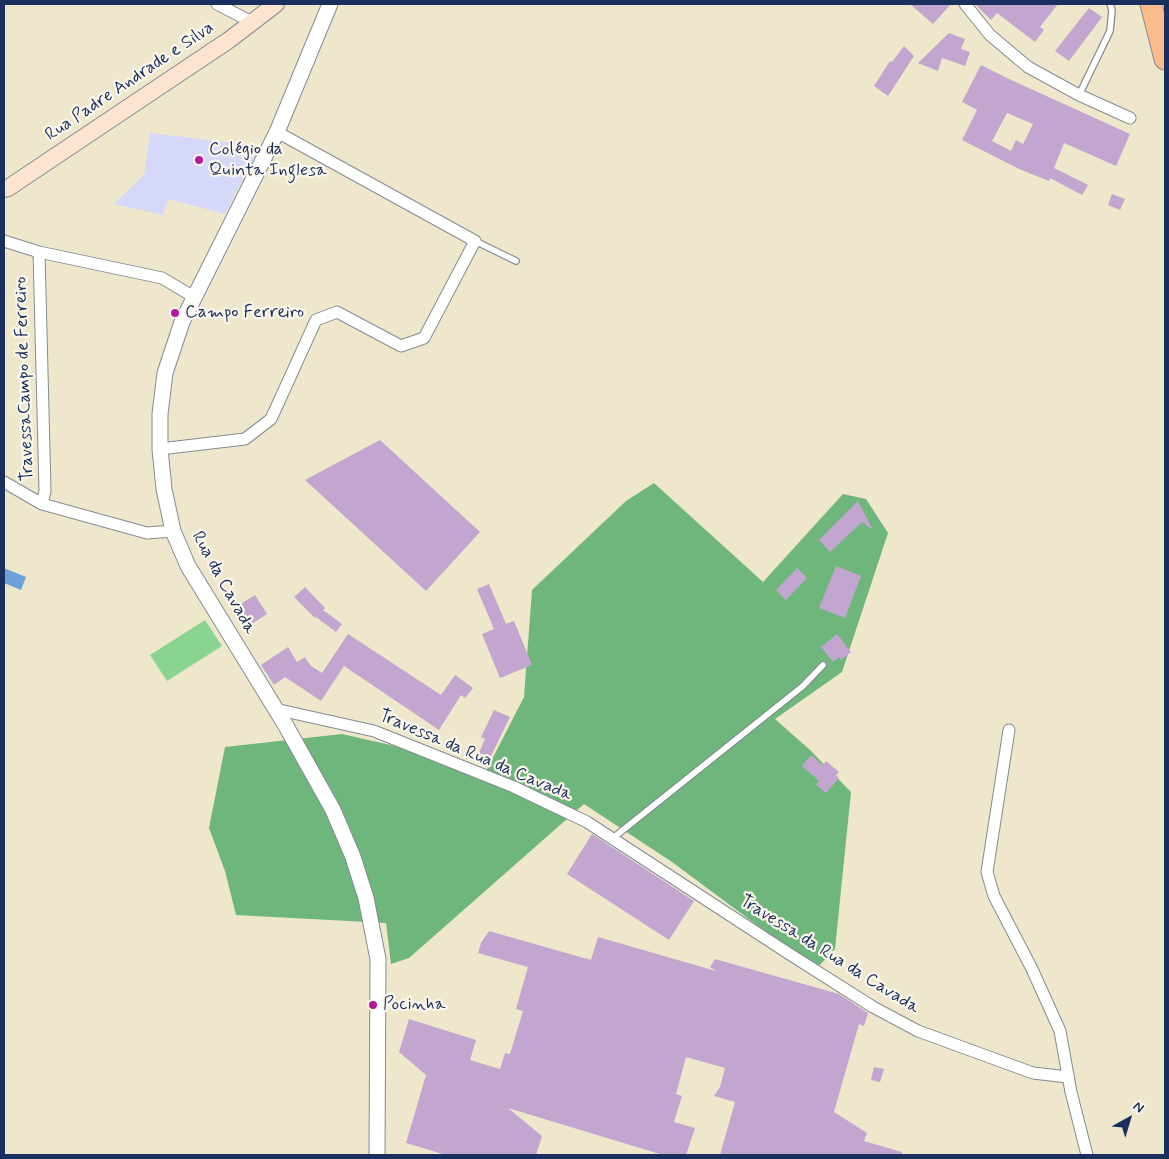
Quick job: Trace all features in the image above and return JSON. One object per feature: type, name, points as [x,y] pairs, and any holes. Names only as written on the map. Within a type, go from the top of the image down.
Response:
[{"type":"highway","points":[[1150,4],[1165,59]]},
{"type":"main road","name":"Rua Padre Andrade e Silva","points":[[4,189],[188,68],[276,4]]},
{"type":"street","points":[[217,4],[252,22]]},
{"type":"street","name":"Rua da Cavada","points":[[330,4],[277,132],[182,322],[165,374],[160,414],[160,449],[164,489],[173,531],[188,566],[276,709],[332,810],[353,858],[366,898],[379,972],[377,1155]]},
{"type":"street","points":[[965,4],[990,35],[1028,67],[1079,95],[1130,118]]},
{"type":"street","points":[[160,449],[245,439],[271,419],[316,320],[337,312],[401,346],[424,338],[475,241],[277,132]]},
{"type":"street","points":[[4,241],[39,252],[162,278],[194,297]]},
{"type":"street","name":"TravessaCampo de Ferreiro","points":[[39,252],[45,491],[42,504]]},
{"type":"street","points":[[4,482],[42,504],[147,534],[173,531]]},
{"type":"street","name":"Travessa da Rua da Cavada","points":[[276,709],[374,731],[514,787],[587,822],[791,955],[873,1007],[910,1027],[1033,1073],[1068,1077]]},
{"type":"street","points":[[1009,730],[988,872],[994,896],[1032,969],[1060,1031],[1068,1077],[1087,1155]]},
{"type":"lane","points":[[1079,95],[1110,31],[1112,10],[1110,4]]},
{"type":"lane","points":[[475,241],[516,261]]},
{"type":"lane","points":[[612,838],[803,686],[823,665]]},
{"type":"shaded area","name":"Colégio da Quinta Inglesa","points":[[150,133],[260,146],[225,214],[168,199],[163,215],[114,204],[144,175]]},
{"type":"green space","points":[[654,483],[763,582],[843,494],[866,499],[888,533],[842,672],[775,719],[810,750],[851,792],[835,949],[816,969],[672,862],[584,804],[409,958],[391,964],[386,923],[236,915],[225,871],[209,828],[225,747],[342,734],[426,753],[482,779],[524,697],[532,590],[626,501]]},
{"type":"green space","points":[[205,620],[222,646],[167,681],[150,655]]},
{"type":"water","points":[[4,568],[26,577],[21,590],[4,583]]},
{"type":"building","points":[[910,4],[951,4],[933,24]]},
{"type":"building","points":[[975,4],[1058,4],[1040,27],[1044,30],[1035,42],[997,13],[991,20]]},
{"type":"building","points":[[1089,8],[1102,17],[1069,61],[1055,51]]},
{"type":"building","points":[[949,33],[965,39],[961,49],[970,52],[965,66],[942,58],[938,71],[918,63]]},
{"type":"building","points":[[904,46],[914,56],[888,96],[874,86],[890,61],[892,62]]},
{"type":"building","points":[[981,65],[1130,134],[1116,166],[1064,143],[1054,168],[1088,185],[1082,195],[1050,178],[1049,181],[1019,169],[962,140],[977,110],[962,102]],"holes":[[[1007,113],[1033,124],[1023,144],[1016,140],[1011,151],[992,141]]]},
{"type":"building","points":[[1112,194],[1125,199],[1120,210],[1108,205]]},
{"type":"building","points":[[380,440],[480,532],[426,591],[305,480]]},
{"type":"building","points":[[858,501],[873,530],[862,522],[830,552],[819,540]]},
{"type":"building","points":[[836,566],[861,576],[845,618],[819,608]]},
{"type":"building","points":[[797,568],[807,578],[786,600],[776,590]]},
{"type":"building","points":[[489,584],[506,624],[514,621],[532,665],[500,678],[482,634],[494,629],[477,589]]},
{"type":"building","points":[[305,587],[325,608],[323,610],[342,624],[336,632],[315,618],[294,597]]},
{"type":"building","points":[[255,595],[267,614],[244,629],[231,610]]},
{"type":"building","points":[[348,634],[441,695],[455,675],[473,688],[465,698],[461,695],[439,730],[344,666],[321,701],[285,677],[274,685],[261,665],[288,647],[297,662],[305,657],[310,665],[322,673]]},
{"type":"building","points":[[837,634],[851,652],[841,660],[839,657],[833,662],[821,647]]},
{"type":"building","points":[[494,710],[510,717],[490,758],[479,753],[485,739],[481,737]]},
{"type":"building","points":[[811,755],[823,765],[826,761],[839,772],[836,775],[839,778],[826,793],[816,785],[819,781],[802,766]]},
{"type":"building","points":[[592,834],[694,901],[669,940],[567,874]]},
{"type":"building","points":[[489,931],[591,960],[598,937],[716,971],[710,967],[715,959],[839,994],[868,1013],[864,1026],[859,1024],[834,1112],[867,1133],[864,1141],[902,1152],[902,1155],[720,1155],[735,1102],[714,1096],[720,1087],[725,1068],[686,1057],[676,1094],[682,1096],[674,1122],[695,1128],[686,1155],[663,1155],[508,1108],[542,1136],[536,1155],[446,1155],[406,1143],[426,1075],[399,1052],[409,1019],[476,1040],[470,1060],[500,1069],[505,1053],[510,1054],[523,1011],[516,1009],[528,967],[478,953],[481,943]]},
{"type":"building","points":[[874,1067],[884,1069],[880,1082],[871,1080]]},
{"type":"place","name":"Colégio da Quinta Inglesa","points":[[199,160]]},
{"type":"place","name":"Campo Ferreiro","points":[[175,313]]},
{"type":"place","name":"Pocinha","points":[[373,1005]]}]
